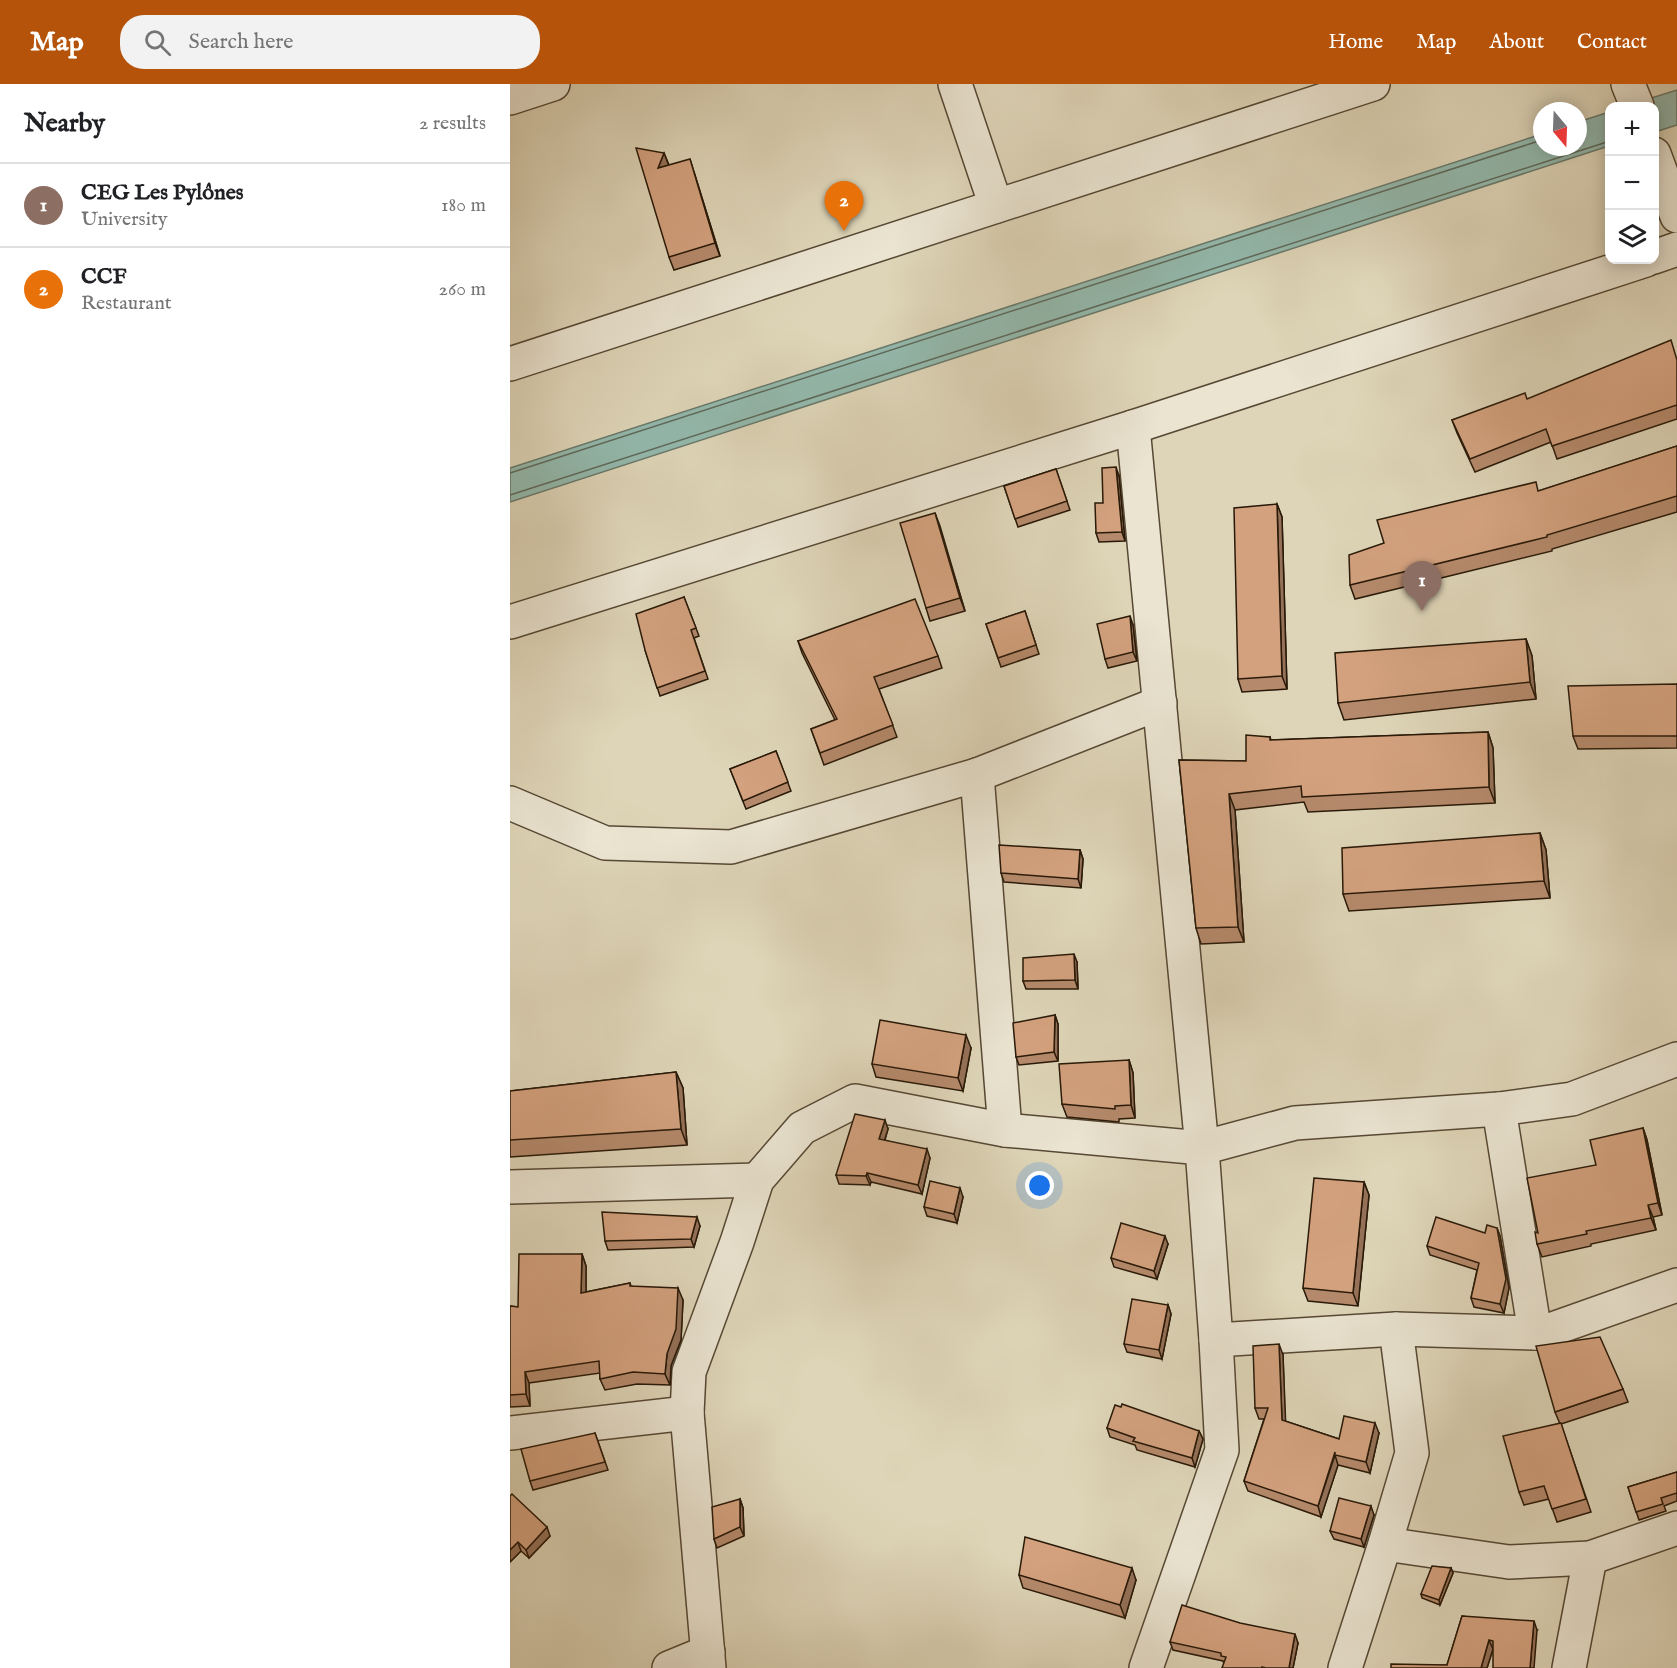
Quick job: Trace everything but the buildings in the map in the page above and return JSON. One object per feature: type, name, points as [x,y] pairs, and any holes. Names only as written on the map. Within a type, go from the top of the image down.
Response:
[{"type":"street","points":[[510,98],[553,84]]},
{"type":"street","points":[[955,84],[996,206]]},
{"type":"street","points":[[510,364],[1373,84]]},
{"type":"street","points":[[1655,156],[1677,216]]},
{"type":"street","points":[[1659,255],[1677,249]]},
{"type":"street","points":[[510,622],[1133,427],[1634,264]]},
{"type":"street","points":[[1133,427],[1202,1148],[1222,1450],[1146,1668]]},
{"type":"street","points":[[510,803],[605,843],[731,847],[977,774],[1160,703]]},
{"type":"street","points":[[977,774],[1005,1130]]},
{"type":"street","points":[[669,1668],[708,1660],[687,1413],[689,1372],[737,1242],[757,1180],[802,1128],[855,1101],[1005,1130],[1202,1148],[1295,1123],[1499,1109],[1572,1099],[1677,1059]]},
{"type":"street","points":[[1499,1109],[1535,1334]]},
{"type":"street","points":[[510,1186],[757,1180]]},
{"type":"street","points":[[1216,1340],[1396,1329],[1535,1334],[1677,1285]]},
{"type":"street","points":[[1345,1668],[1412,1453],[1396,1329]]},
{"type":"street","points":[[510,1433],[687,1413]]},
{"type":"street","points":[[1385,1544],[1509,1562],[1590,1558],[1677,1528]]},
{"type":"street","points":[[1569,1668],[1590,1558]]},
{"type":"water","points":[[1677,90],[1677,125],[1659,131],[1659,102],[1639,102]]},
{"type":"water","points":[[1605,113],[1605,147],[1587,153],[1587,119]]},
{"type":"water","points":[[1533,137],[1533,156],[1578,156],[510,502],[510,468]]},
{"type":"place","name":"CCF","points":[[844,231]]},
{"type":"place","name":"CEG Les Pylônes","points":[[1422,611]]}]
